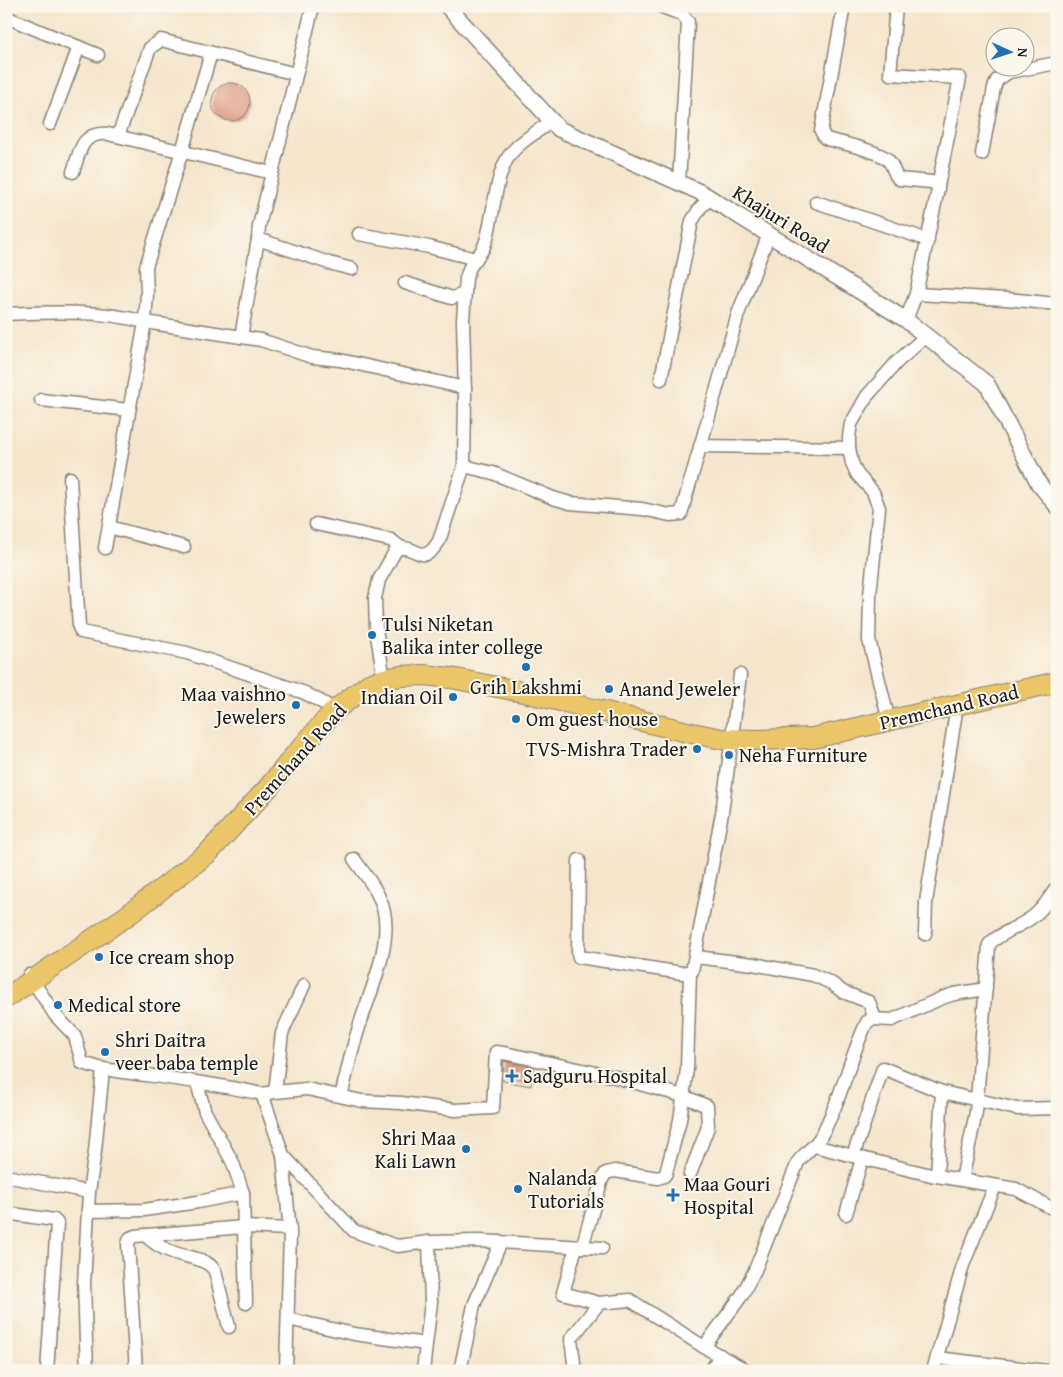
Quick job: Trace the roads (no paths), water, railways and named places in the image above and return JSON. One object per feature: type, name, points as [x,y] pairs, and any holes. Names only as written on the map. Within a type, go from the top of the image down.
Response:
[{"type":"highway","name":"Premchand Road","points":[[6,988],[30,976],[128,915],[208,853],[268,788],[335,710],[383,673]]},
{"type":"highway","name":"Premchand Road","points":[[6,998],[30,976],[124,908],[213,832],[242,803],[327,705],[364,675],[383,673],[401,676],[452,678],[528,693],[687,732],[813,738],[1057,682]]},
{"type":"street","points":[[241,337],[259,226],[312,6]]},
{"type":"street","name":"Khajuri Road","points":[[447,6],[559,129],[679,182],[710,198],[906,320],[987,384],[1039,484],[1057,506]]},
{"type":"street","points":[[660,6],[683,14],[688,22]]},
{"type":"street","points":[[679,182],[688,22],[691,6]]},
{"type":"street","points":[[844,6],[821,126],[822,135],[830,140],[882,156],[890,162],[897,178],[931,182],[938,186]]},
{"type":"street","points":[[896,6],[890,74],[960,78],[916,294],[906,320]]},
{"type":"street","points":[[7,21],[98,55]]},
{"type":"street","points":[[118,136],[150,48],[161,40],[296,74]]},
{"type":"street","points":[[50,124],[79,47]]},
{"type":"street","points":[[105,548],[145,322],[146,267],[211,53]]},
{"type":"street","points":[[982,154],[994,88],[998,80],[1009,72],[1057,63]]},
{"type":"street","points":[[316,524],[391,540],[400,547],[425,554],[431,552],[439,540],[464,466],[465,388],[463,320],[467,272],[483,249],[489,232],[501,172],[510,153],[552,121]]},
{"type":"street","points":[[73,172],[81,146],[86,139],[92,134],[108,134],[272,173]]},
{"type":"street","points":[[661,378],[692,221],[700,208],[710,198]]},
{"type":"street","points":[[816,202],[928,240]]},
{"type":"street","points":[[359,234],[429,247],[476,259]]},
{"type":"street","points":[[464,466],[493,473],[553,498],[570,502],[642,509],[679,515],[682,511],[738,314],[768,234]]},
{"type":"street","points":[[258,239],[352,269]]},
{"type":"street","points":[[405,282],[452,298],[464,294]]},
{"type":"street","points":[[916,294],[1057,304]]},
{"type":"street","points":[[6,314],[55,312],[130,318],[260,340],[312,357],[340,360],[465,388]]},
{"type":"street","points":[[889,721],[869,640],[870,595],[879,508],[873,492],[857,474],[852,463],[849,448],[852,424],[867,396],[897,362],[927,335]]},
{"type":"street","points":[[41,400],[130,410]]},
{"type":"street","points":[[700,446],[849,448]]},
{"type":"street","points":[[70,478],[79,627],[81,632],[187,653],[305,693],[327,705]]},
{"type":"street","points":[[109,527],[184,546]]},
{"type":"street","points":[[383,673],[376,629],[375,598],[379,580],[396,549],[400,547]]},
{"type":"street","points":[[740,675],[722,813],[694,968],[690,973],[687,1069],[680,1120],[664,1176],[658,1178],[615,1171],[606,1173],[602,1179],[563,1293],[599,1303],[630,1300],[704,1347],[748,1371]]},
{"type":"street","points":[[925,934],[926,902],[957,705]]},
{"type":"street","points":[[341,1096],[356,1036],[383,946],[385,929],[381,901],[374,887],[354,859]]},
{"type":"street","points":[[579,860],[578,953],[580,957],[690,973]]},
{"type":"street","points":[[962,1180],[972,1134],[976,1100],[990,942],[1034,917],[1057,887]]},
{"type":"street","points":[[696,957],[753,964],[819,977],[832,983],[843,992],[869,1002],[875,1019]]},
{"type":"street","points":[[30,976],[55,1015],[75,1036],[82,1063],[103,1069],[268,1093],[307,1089],[362,1101],[401,1103],[454,1110],[493,1108],[496,1052],[586,1070],[683,1096],[707,1106],[708,1127],[690,1174]]},
{"type":"street","points":[[286,1371],[290,1229],[283,1155],[268,1093],[282,1033],[304,985]]},
{"type":"street","points":[[704,1347],[742,1295],[755,1270],[798,1162],[805,1153],[815,1146],[825,1128],[869,1020],[892,1020],[942,998],[986,989]]},
{"type":"street","points":[[846,1214],[858,1157],[883,1068],[942,1092],[976,1100],[1016,1109],[1057,1108]]},
{"type":"street","points":[[87,1371],[84,1284],[89,1192],[103,1069]]},
{"type":"street","points":[[196,1083],[210,1124],[233,1163],[243,1193],[246,1303]]},
{"type":"street","points":[[937,1176],[942,1092]]},
{"type":"street","points":[[815,1146],[937,1176],[1016,1189],[1057,1211]]},
{"type":"street","points":[[283,1155],[354,1231],[397,1246],[430,1242],[500,1242],[602,1248]]},
{"type":"street","points":[[6,1176],[89,1192]]},
{"type":"street","points":[[933,1371],[963,1265],[995,1186]]},
{"type":"street","points":[[88,1211],[144,1210],[243,1193]]},
{"type":"street","points":[[6,1213],[54,1220],[57,1224],[47,1371]]},
{"type":"street","points":[[136,1371],[128,1244],[132,1236],[244,1227],[290,1229]]},
{"type":"street","points":[[145,1235],[160,1247],[176,1254],[206,1262],[212,1267],[215,1271],[229,1327]]},
{"type":"street","points":[[423,1371],[431,1302],[430,1242]]},
{"type":"street","points":[[460,1371],[474,1305],[500,1242]]},
{"type":"street","points":[[575,1371],[571,1338],[599,1303]]},
{"type":"street","points":[[288,1319],[354,1334],[426,1344]]},
{"type":"street","points":[[711,1371],[720,1356]]},
{"type":"street","points":[[937,1358],[1046,1371]]},
{"type":"place","name":"Tulsi Niketan Balika inter college","points":[[372,635]]},
{"type":"place","name":"Grih Lakshmi","points":[[526,667]]},
{"type":"place","name":"Anand Jeweler","points":[[609,689]]},
{"type":"place","name":"Indian Oil","points":[[453,697]]},
{"type":"place","name":"Maa vaishno Jewelers","points":[[296,705]]},
{"type":"place","name":"Om guest house","points":[[516,719]]},
{"type":"place","name":"TVS-Mishra Trader","points":[[697,749]]},
{"type":"place","name":"Neha Furniture","points":[[729,755]]},
{"type":"place","name":"Ice cream shop","points":[[99,957]]},
{"type":"place","name":"Medical store","points":[[58,1005]]},
{"type":"place","name":"Shri Daitra veer baba temple","points":[[105,1052]]},
{"type":"place","name":"Sadguru Hospital","points":[[512,1076]]},
{"type":"place","name":"Shri Maa Kali Lawn","points":[[466,1149]]},
{"type":"place","name":"Nalanda Tutorials","points":[[518,1189]]},
{"type":"place","name":"Maa Gouri Hospital","points":[[673,1195]]}]
